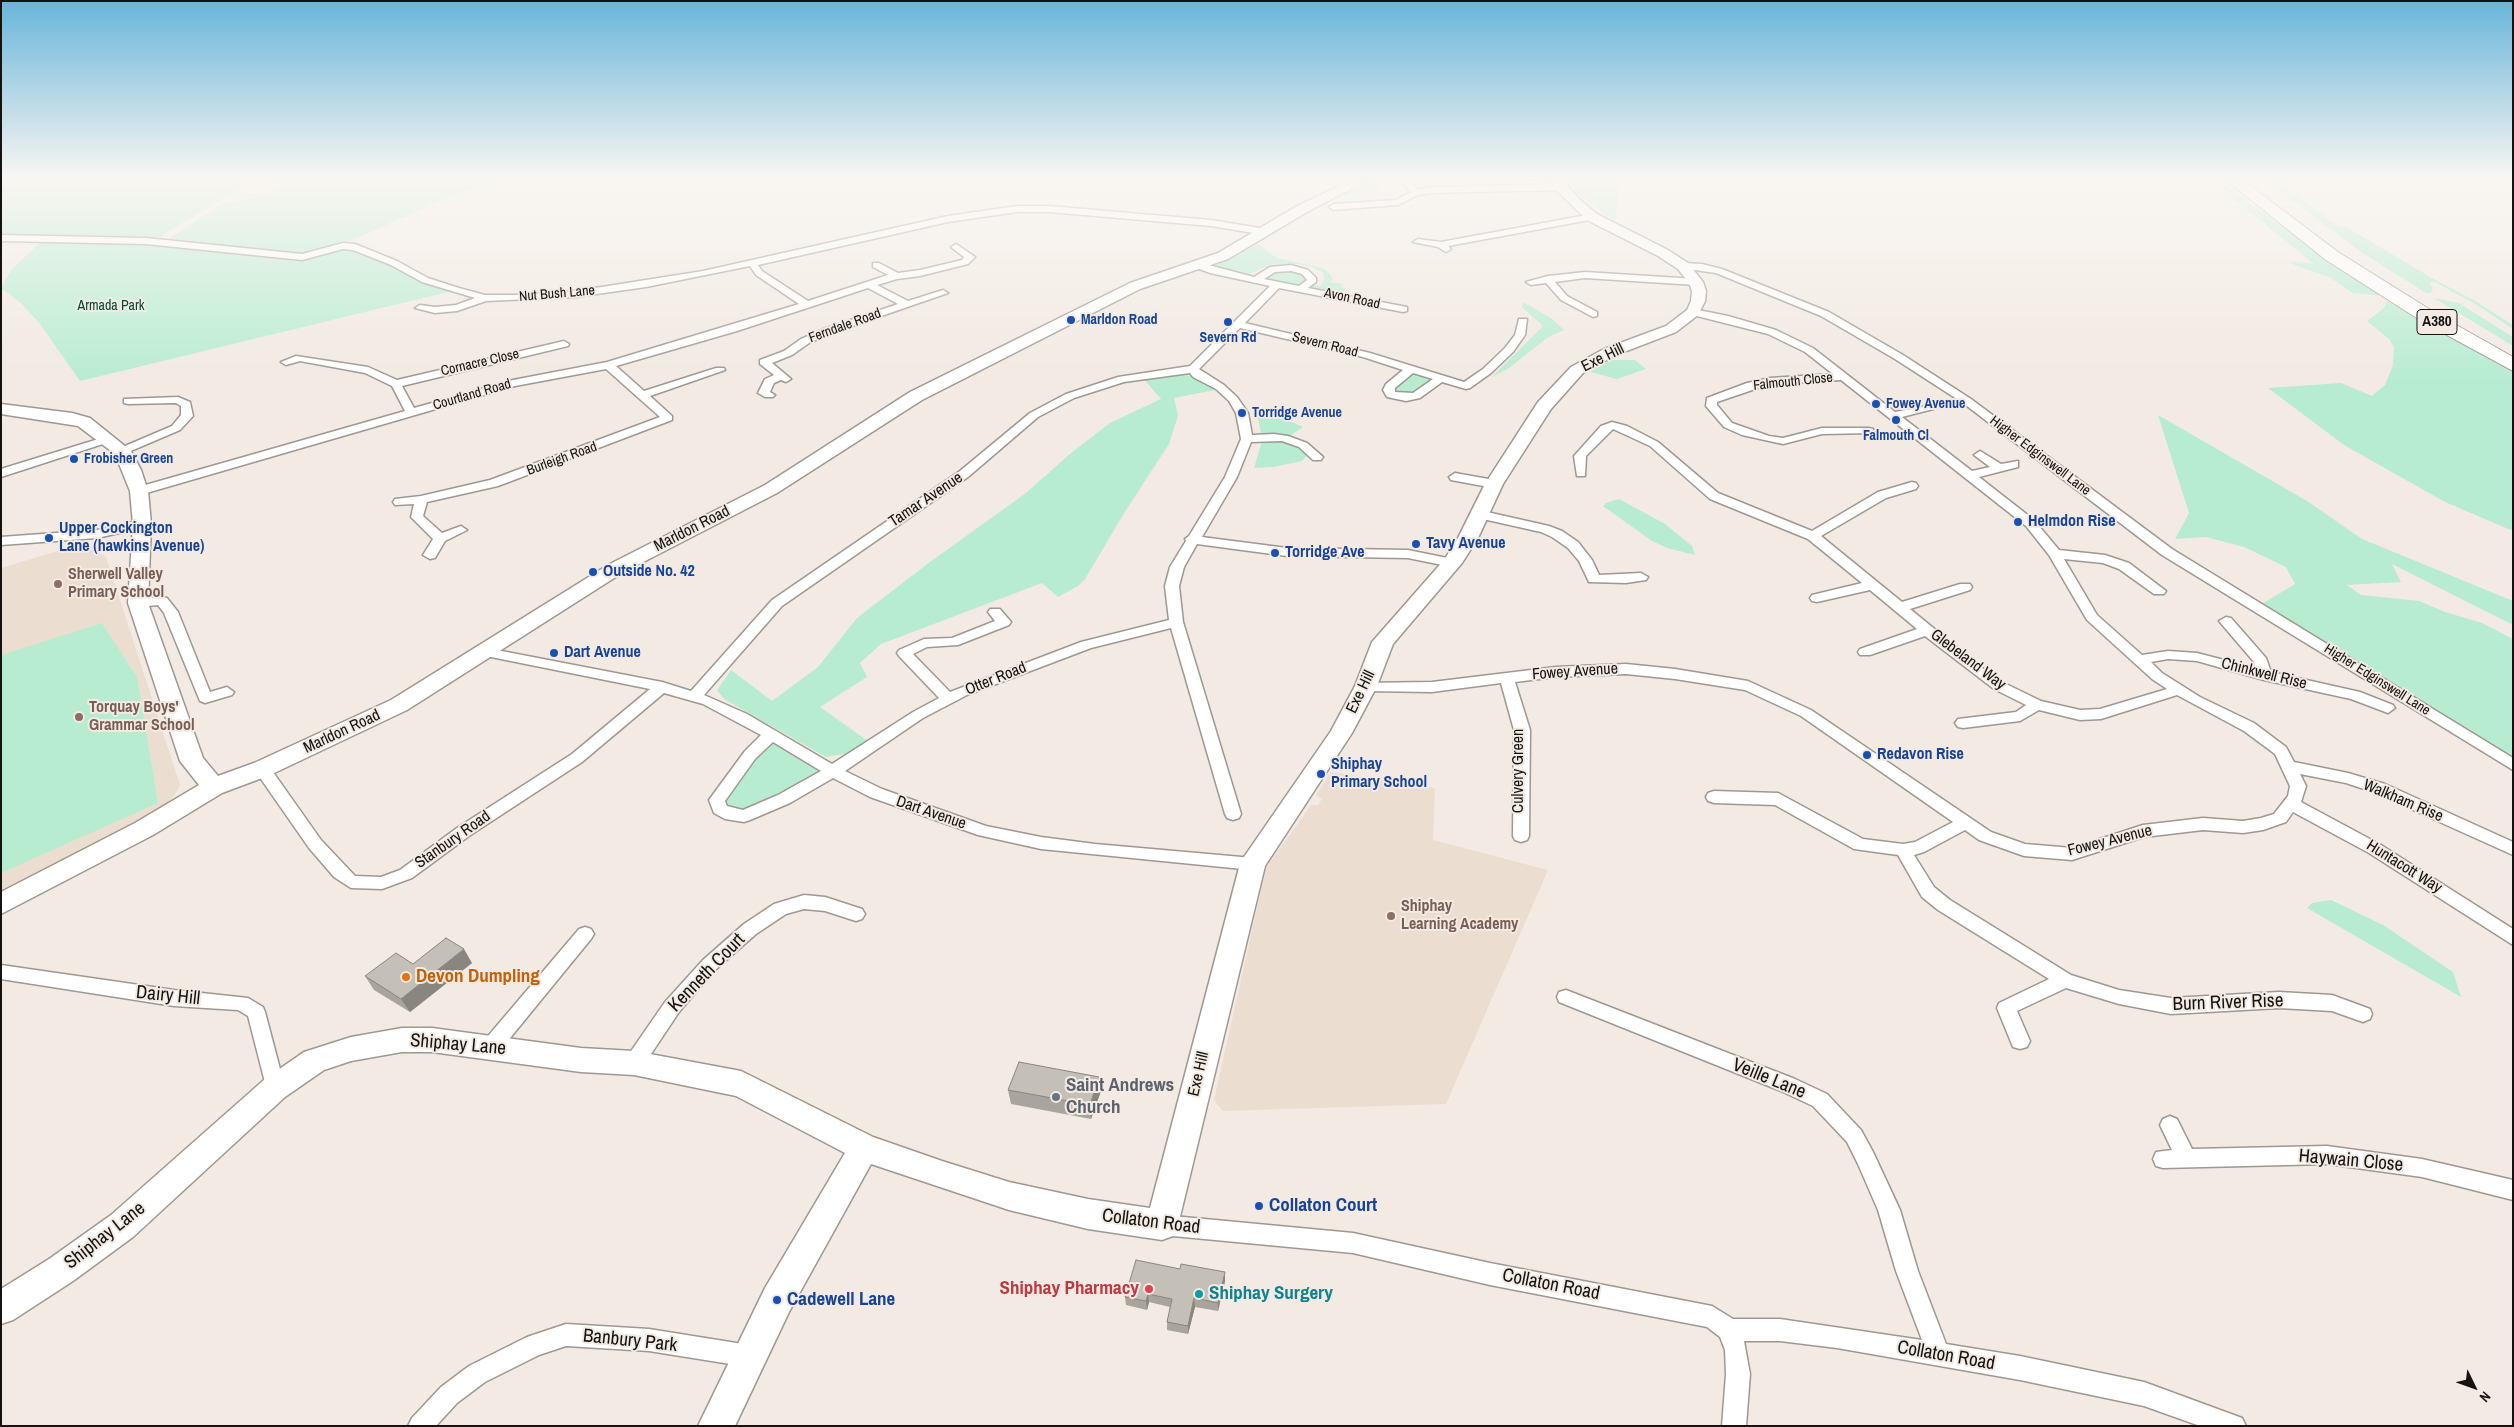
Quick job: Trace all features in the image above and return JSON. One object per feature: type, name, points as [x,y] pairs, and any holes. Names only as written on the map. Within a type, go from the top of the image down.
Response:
[{"type":"highway","name":"A380","points":[[2320,247],[2430,318],[2513,365]]},
{"type":"highway","name":"A380","points":[[2337,247],[2370,272],[2513,355]]},
{"type":"street","name":"Nut Bush Lane","points":[[201,247],[302,257],[341,247]]},
{"type":"street","name":"Nut Bush Lane","points":[[350,247],[394,264],[425,280],[484,298],[576,294],[656,282],[825,247]]},
{"type":"street","points":[[956,247],[970,257],[967,259]]},
{"type":"street","name":"Marldon Road","points":[[1,904],[144,829],[214,788],[262,770],[399,705],[486,652],[615,569],[779,484],[868,425],[916,396],[1135,286],[1223,256],[1240,247]]},
{"type":"street","name":"Higher Edginswell Lane","points":[[1651,247],[1664,253],[1690,274],[1702,267],[1718,271],[1824,314],[1899,357],[1967,401],[2167,552],[2513,765]]},
{"type":"street","name":"Courtland Road","points":[[139,491],[513,383],[608,365],[733,329],[896,276],[920,273],[967,259],[979,261]]},
{"type":"street","points":[[752,263],[759,273],[807,305]]},
{"type":"street","points":[[876,265],[896,276]]},
{"type":"street","name":"Avon Road","points":[[1198,265],[1277,285],[1403,309]]},
{"type":"street","name":"Avon Road","points":[[1256,280],[1273,270],[1291,268],[1305,272],[1313,280],[1302,289]]},
{"type":"street","points":[[1532,282],[1585,275],[1690,274],[1700,291],[1693,312],[1724,318],[1772,332],[1809,350],[2030,523],[2055,554],[2092,617],[2139,660],[2178,690],[2249,727],[2281,750],[2298,786],[2290,804]]},
{"type":"street","points":[[1548,279],[1564,298],[1593,314]]},
{"type":"street","name":"Ferndale Road","points":[[869,284],[905,304]]},
{"type":"street","points":[[1233,814],[1176,622],[1172,586],[1177,566],[1191,539],[1231,477],[1247,439],[1242,413],[1234,399],[1220,387],[1197,374],[1193,369],[1196,363],[1277,285]]},
{"type":"street","name":"Ferndale Road","points":[[769,395],[764,392],[769,380],[784,378],[764,362],[788,353],[805,341],[828,331],[942,293]]},
{"type":"street","points":[[420,308],[435,310],[457,308],[484,298]]},
{"type":"street","name":"Exe Hill","points":[[1162,1225],[1253,864],[1341,733],[1366,686],[1383,642],[1452,563],[1468,538],[1494,484],[1544,406],[1577,370],[1610,352],[1672,329],[1693,312]]},
{"type":"street","name":"Severn Road","points":[[1238,324],[1366,355],[1466,386],[1487,371],[1509,350],[1526,324]]},
{"type":"street","name":"Cornacre Close","points":[[396,384],[468,365],[564,344]]},
{"type":"street","points":[[286,362],[304,355],[368,370],[396,384],[411,412]]},
{"type":"street","name":"Burleigh Road","points":[[399,502],[421,500],[494,483],[668,418],[608,365]]},
{"type":"street","name":"Tamar Avenue","points":[[695,696],[777,603],[964,474],[1034,415],[1070,396],[1122,379],[1154,372],[1193,369]]},
{"type":"street","points":[[1411,369],[1390,386],[1388,390],[1391,395],[1406,398],[1416,396],[1440,378]]},
{"type":"street","points":[[643,395],[720,370]]},
{"type":"street","name":"Falmouth Close","points":[[1842,377],[1751,384],[1711,400],[1712,406],[1728,425],[1746,433],[1768,439],[1783,441],[1822,431],[1868,431]]},
{"type":"street","points":[[122,451],[176,428],[187,416],[186,404],[178,400],[128,401]]},
{"type":"street","points":[[1892,416],[1933,406]]},
{"type":"street","points":[[1,409],[84,422],[105,440],[122,451],[132,470],[139,491],[142,524],[138,603],[192,761],[214,788]]},
{"type":"street","name":"Glebeland Way","points":[[1581,473],[1580,456],[1605,428],[1617,426],[1654,444],[1714,496],[1813,536],[1999,686],[2037,705],[2080,715],[2101,714],[2178,690]]},
{"type":"street","points":[[1247,439],[1284,438],[1303,445],[1317,457]]},
{"type":"street","points":[[1,473],[105,440]]},
{"type":"street","points":[[1980,455],[2000,468]]},
{"type":"street","points":[[1968,476],[2014,464]]},
{"type":"street","points":[[1453,477],[1494,484]]},
{"type":"street","points":[[1813,536],[1882,494],[1912,486]]},
{"type":"street","points":[[421,500],[417,517],[440,538]]},
{"type":"street","points":[[1478,514],[1545,529],[1557,534],[1573,545],[1585,560],[1594,579],[1626,580],[1641,577]]},
{"type":"street","points":[[1,541],[96,534],[142,524]]},
{"type":"street","points":[[430,555],[440,538],[461,530]]},
{"type":"street","points":[[1191,539],[1287,552],[1408,554],[1452,563]]},
{"type":"street","points":[[2055,554],[2105,559],[2124,566],[2159,591]]},
{"type":"street","points":[[1817,598],[1873,585]]},
{"type":"street","points":[[1901,607],[1965,587]]},
{"type":"street","points":[[138,603],[162,600],[171,612],[207,703],[227,692]]},
{"type":"street","points":[[948,698],[904,653],[924,643],[960,640],[1004,622],[995,612]]},
{"type":"street","points":[[2226,621],[2260,661],[2264,675]]},
{"type":"street","name":"Otter Road","points":[[771,735],[750,755],[717,800],[720,809],[730,815],[744,816],[810,786],[918,715],[948,698],[1078,647],[1176,622]]},
{"type":"street","points":[[1865,652],[1928,630]]},
{"type":"street","name":"Dart Avenue","points":[[486,652],[662,687],[695,696],[742,717],[832,771],[876,794],[984,831],[1041,843],[1095,850],[1253,864]]},
{"type":"street","name":"Chinkwell Rise","points":[[2139,660],[2168,655],[2197,657],[2264,675],[2355,695],[2388,708]]},
{"type":"street","name":"Fowey Avenue","points":[[1366,686],[1432,686],[1556,672],[1626,668],[1748,686],[1806,713],[1985,836],[2024,850],[2072,854],[2143,831],[2162,828],[2203,824],[2243,827],[2263,824],[2280,818],[2290,804]]},
{"type":"street","name":"Culvery Green","points":[[1507,678],[1522,730],[1521,836]]},
{"type":"street","name":"Stanbury Road","points":[[262,770],[315,844],[340,873],[351,882],[382,883],[406,874],[463,832],[577,758],[662,687]]},
{"type":"street","points":[[1963,724],[2020,716],[2037,705]]},
{"type":"street","name":"Walkham Rise","points":[[2289,766],[2348,778],[2379,788],[2513,849]]},
{"type":"street","points":[[1714,797],[1778,799],[1860,845],[1903,850],[1918,848],[1965,824]]},
{"type":"street","name":"Huntacott Way","points":[[2290,804],[2332,824],[2376,849],[2513,938]]},
{"type":"street","name":"Burn River Rise","points":[[1903,850],[1928,892],[1944,905],[2065,980],[2119,997],[2171,1006],[2279,1000],[2332,1003],[2363,1014]]},
{"type":"street","name":"Kenneth Court","points":[[634,1063],[672,1007],[709,965],[750,929],[780,909],[804,902],[825,904],[856,914]]},
{"type":"street","points":[[490,1048],[585,934]]},
{"type":"street","name":"Dairy Hill","points":[[1,972],[174,998],[241,1003],[256,1012],[275,1088]]},
{"type":"street","points":[[2020,1041],[2006,1008],[2065,980]]},
{"type":"street","name":"Veille Lane","points":[[1566,997],[1788,1085],[1820,1100],[1854,1136],[1890,1210],[1907,1271],[1939,1355]]},
{"type":"street","name":"Shiphay Lane","points":[[1,1308],[61,1270],[122,1226],[275,1088],[314,1061],[351,1049],[376,1044],[402,1040],[432,1040],[581,1060],[634,1063],[741,1084],[864,1148]]},
{"type":"street","points":[[2170,1125],[2186,1158]]},
{"type":"street","points":[[716,1426],[791,1274],[864,1148]]},
{"type":"street","name":"Collaton Road","points":[[864,1148],[1009,1196],[1088,1214],[1162,1225],[1353,1243],[1490,1274],[1712,1317],[1729,1330],[1780,1330],[1837,1337],[2020,1368],[2144,1394],[2234,1426]]},
{"type":"street","name":"Haywain Close","points":[[2163,1160],[2327,1155],[2422,1168],[2513,1190]]},
{"type":"street","points":[[1729,1330],[1737,1358],[1734,1426]]},
{"type":"street","name":"Banbury Park","points":[[420,1426],[449,1395],[477,1374],[535,1344],[566,1335],[648,1340],[749,1356]]},
{"type":"shaded area","name":"Torquay Boys' Grammar School","points":[[81,544],[92,547],[106,557],[180,785],[174,796],[157,813],[1,899],[1,568]]},
{"type":"shaded area","name":"Shiphay Learning Academy","points":[[1331,772],[1435,788],[1433,840],[1548,870],[1446,1104],[1223,1111],[1214,1100],[1266,868],[1311,805],[1318,805],[1322,799],[1316,795]]},
{"type":"green space","name":"Armada Park","points":[[36,247],[201,247],[302,257],[341,247],[350,247],[456,290],[80,381],[40,324],[22,304],[1,288],[12,269]]},
{"type":"green space","points":[[230,247],[334,247],[302,254]]},
{"type":"green space","points":[[1253,247],[1262,247],[1277,258],[1323,268],[1333,279],[1330,282],[1343,284],[1341,287],[1346,288],[1340,295],[1314,290],[1311,288],[1312,285],[1320,286],[1324,279],[1323,273],[1300,264],[1270,265],[1247,275],[1221,270],[1217,265]]},
{"type":"green space","points":[[2292,247],[2310,247],[2383,296],[2353,293],[2329,277],[2294,265],[2290,261],[2314,264]]},
{"type":"green space","points":[[2354,247],[2379,247],[2472,299],[2513,325],[2513,329],[2477,305],[2435,282],[2429,283],[2433,288],[2431,293],[2426,293]]},
{"type":"green space","points":[[1280,268],[1310,275],[1301,289],[1256,280]]},
{"type":"green space","points":[[2434,298],[2459,303],[2513,337],[2513,346]]},
{"type":"green space","points":[[2387,301],[2513,373],[2513,531],[2445,502],[2344,445],[2268,388],[2341,383],[2372,396],[2385,385],[2393,365],[2394,347],[2389,339],[2367,321],[2384,308]]},
{"type":"green space","points":[[1523,302],[1551,318],[1564,330],[1547,338],[1509,368],[1492,377],[1543,326],[1522,307]]},
{"type":"green space","points":[[1610,360],[1635,360],[1646,369],[1617,379],[1590,372]]},
{"type":"green space","points":[[1411,369],[1440,378],[1416,396],[1391,395],[1390,386]]},
{"type":"green space","points":[[1162,375],[1187,375],[1205,382],[1215,390],[1174,398],[1178,416],[1169,444],[1126,510],[1085,579],[1078,586],[1058,597],[1042,583],[881,644],[860,663],[867,677],[820,707],[868,741],[845,754],[826,757],[724,699],[717,690],[731,670],[772,701],[818,667],[857,618],[930,562],[1026,493],[1071,453],[1110,423],[1161,399],[1143,378]]},
{"type":"green space","points":[[1254,408],[1303,427],[1290,436],[1261,433]]},
{"type":"green space","points":[[2158,415],[2307,501],[2362,539],[2513,601],[2513,625],[2392,564],[2401,582],[2347,585],[2361,595],[2419,601],[2445,612],[2482,623],[2513,639],[2513,759],[2262,604],[2295,584],[2286,567],[2244,547],[2206,537],[2175,539],[2189,513]]},
{"type":"green space","points":[[1262,441],[1291,443],[1309,454],[1302,461],[1273,467],[1254,468]]},
{"type":"green space","points":[[1619,499],[1665,524],[1692,546],[1695,555],[1667,548],[1652,541],[1603,506],[1606,503]]},
{"type":"green space","name":"Torquay Boys' Grammar School","points":[[102,623],[137,677],[158,803],[1,873],[1,655]]},
{"type":"green space","points":[[771,735],[832,771],[744,816],[720,809],[731,783]]},
{"type":"green space","points":[[2331,900],[2383,925],[2453,972],[2461,997],[2307,908],[2312,903]]},
{"type":"building","points":[[446,938],[464,949],[401,999],[365,976],[396,953],[413,964]]},
{"type":"building","points":[[1019,1062],[1099,1077],[1090,1105],[1008,1090]]},
{"type":"building","points":[[1136,1260],[1180,1269],[1181,1264],[1225,1272],[1218,1303],[1194,1298],[1188,1326],[1167,1322],[1172,1299],[1148,1294],[1146,1301],[1125,1297]]},
{"type":"place","name":"Marldon Road","points":[[1071,320]]},
{"type":"place","name":"Severn Rd","points":[[1228,322]]},
{"type":"place","name":"Fowey Avenue","points":[[1876,404]]},
{"type":"place","name":"Torridge Avenue","points":[[1242,413]]},
{"type":"place","name":"Falmouth Cl","points":[[1896,420]]},
{"type":"place","name":"Frobisher Green","points":[[74,459]]},
{"type":"place","name":"Helmdon Rise","points":[[2018,522]]},
{"type":"place","name":"Upper Cockington Lane (hawkins Avenue)","points":[[49,538]]},
{"type":"place","name":"Tavy Avenue","points":[[1416,544]]},
{"type":"place","name":"Torridge Ave","points":[[1275,553]]},
{"type":"place","name":"Outside No. 42","points":[[593,572]]},
{"type":"place","name":"Sherwell Valley Primary School","points":[[58,584]]},
{"type":"place","name":"Dart Avenue","points":[[554,653]]},
{"type":"place","name":"Torquay Boys' Grammar School","points":[[79,717]]},
{"type":"place","name":"Redavon Rise","points":[[1867,755]]},
{"type":"place","name":"Shiphay Primary School","points":[[1321,774]]},
{"type":"place","name":"Shiphay Learning Academy","points":[[1391,916]]},
{"type":"place","name":"Devon Dumpling","points":[[406,977]]},
{"type":"place","name":"Saint Andrews Church","points":[[1056,1097]]},
{"type":"place","name":"Collaton Court","points":[[1259,1206]]},
{"type":"place","name":"Shiphay Pharmacy","points":[[1149,1289]]},
{"type":"place","name":"Shiphay Surgery","points":[[1199,1294]]},
{"type":"place","name":"Cadewell Lane","points":[[777,1300]]}]
